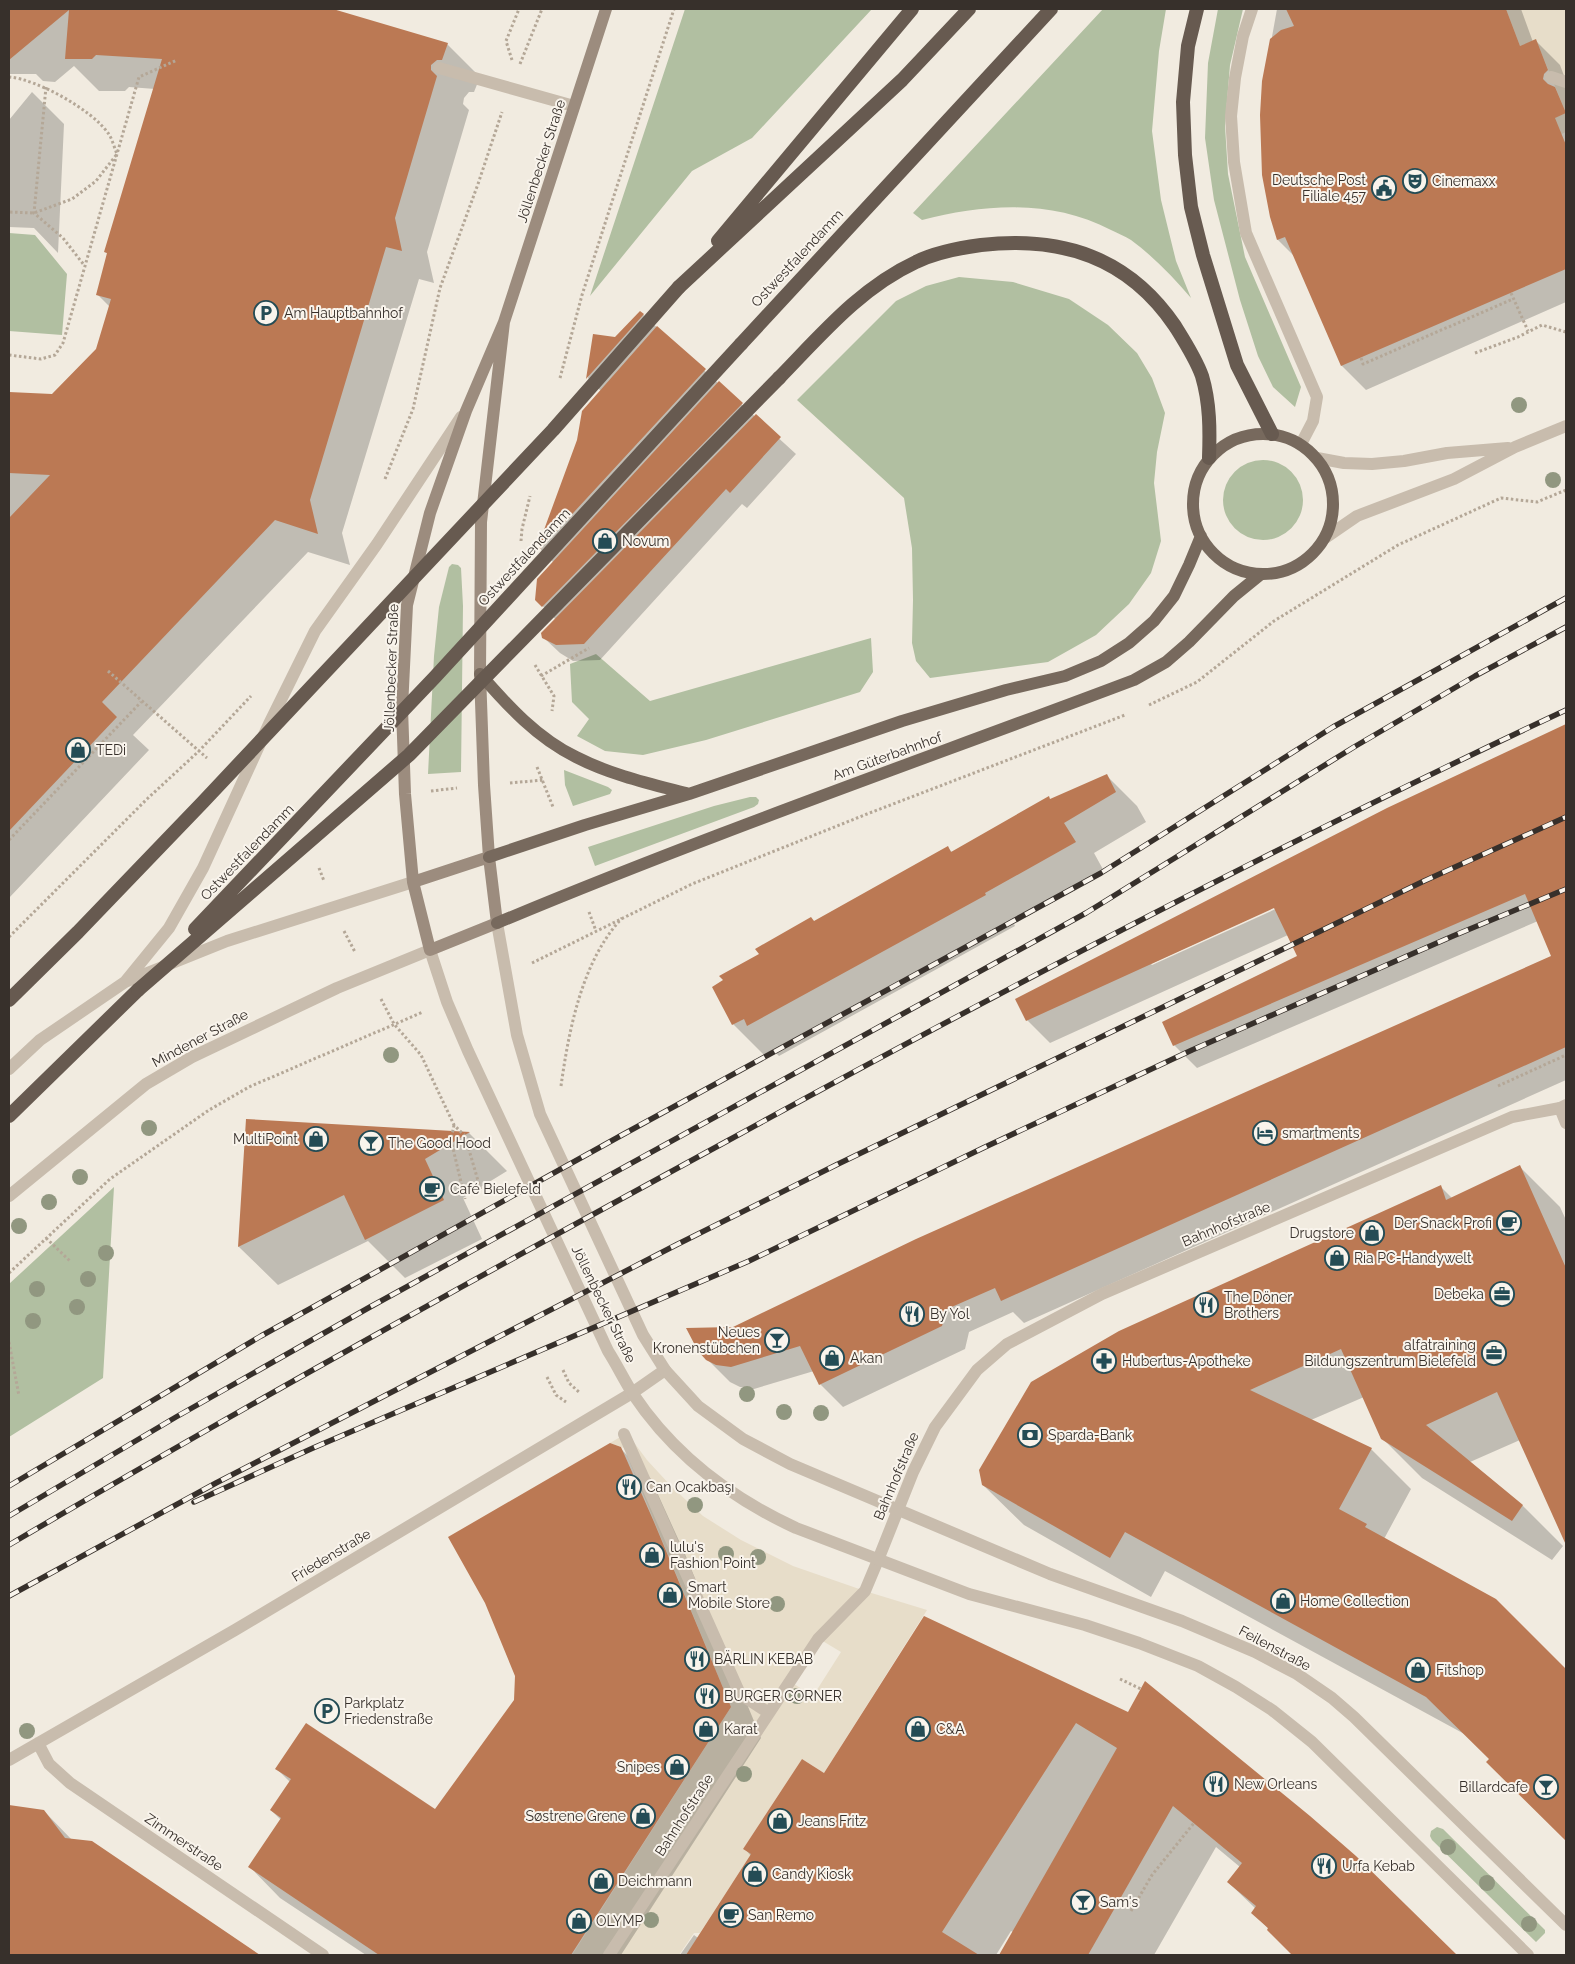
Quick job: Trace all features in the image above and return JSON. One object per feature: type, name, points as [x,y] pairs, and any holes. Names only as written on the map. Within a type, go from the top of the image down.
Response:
[{"type":"highway","points":[[9,1000],[78,932],[203,802],[532,452],[679,287],[912,9]]},
{"type":"highway","points":[[679,287],[902,80],[969,9]]},
{"type":"highway","name":"Ostwestfalendamm","points":[[9,1116],[138,990],[435,677],[1051,9]]},
{"type":"highway","points":[[1197,9],[1188,46],[1183,102],[1185,156],[1191,207],[1203,256],[1237,365],[1272,434]]},
{"type":"highway","points":[[138,990],[409,754],[852,304],[881,280],[917,261],[956,248],[1003,243],[1046,244],[1082,252],[1118,271],[1142,287],[1166,313],[1186,343],[1202,375],[1210,414],[1210,458]]},
{"type":"main road","name":"Jöllenbecker Straße","points":[[430,950],[413,882],[406,794],[402,708],[407,605],[430,513],[466,411],[504,322],[606,9]]},
{"type":"main road","name":"Jöllenbecker Straße","points":[[497,922],[489,856],[484,785],[480,674],[481,522],[504,322]]},
{"type":"main road","points":[[1254,434],[1272,434],[1301,444],[1317,458],[1331,483],[1334,511],[1325,538],[1309,558],[1286,570],[1261,574],[1237,569],[1216,556],[1201,536],[1194,517],[1194,496],[1199,476],[1210,458],[1222,447],[1237,438],[1254,434]]},
{"type":"main road","name":"Am Güterbahnhof","points":[[489,856],[689,794],[902,720],[1006,690],[1065,676],[1101,661],[1130,643],[1154,621],[1174,596],[1201,536]]},
{"type":"main road","name":"Am Güterbahnhof","points":[[497,922],[749,823],[1134,680],[1166,662],[1190,642],[1234,596],[1261,574]]},
{"type":"main road","points":[[480,674],[506,704],[525,722],[548,740],[576,757],[630,778],[689,794]]},
{"type":"main road","points":[[413,882],[489,856]]},
{"type":"main road","points":[[430,950],[497,922]]},
{"type":"street","points":[[1252,9],[1243,36],[1235,78],[1231,116],[1234,162],[1246,233],[1316,397],[1313,421],[1301,444]]},
{"type":"street","points":[[439,68],[574,106]]},
{"type":"street","points":[[1551,77],[1566,82]]},
{"type":"street","points":[[125,982],[169,928],[203,868],[269,724],[316,631],[466,411]]},
{"type":"street","points":[[1325,538],[1357,516],[1454,480],[1515,447],[1566,426]]},
{"type":"street","points":[[1317,458],[1344,463],[1372,464],[1404,461],[1448,453],[1515,447]]},
{"type":"street","points":[[9,1069],[40,1040],[125,982],[227,941],[413,882]]},
{"type":"street","name":"Jöllenbecker Straße","points":[[497,922],[517,1035],[540,1114],[643,1335],[665,1370],[698,1406],[743,1439],[790,1464],[898,1510]]},
{"type":"street","name":"Jöllenbecker Straße","points":[[430,950],[468,1051],[608,1351],[632,1393],[651,1418],[688,1458],[730,1492],[789,1524],[878,1560]]},
{"type":"street","name":"Mindener Straße","points":[[9,1196],[146,1084],[192,1057],[337,988],[430,950]]},
{"type":"street","points":[[1563,1107],[1566,1123]]},
{"type":"street","name":"Bahnhofstraße","points":[[609,1955],[818,1639],[865,1591],[922,1449],[935,1427],[977,1370],[1007,1344],[1102,1294],[1512,1118],[1563,1107]]},
{"type":"street","name":"Friedenstraße","points":[[9,1760],[235,1630],[632,1393],[665,1370]]},
{"type":"street","points":[[624,1434],[740,1694],[769,1713]]},
{"type":"street","name":"Feilenstraße","points":[[898,1510],[1050,1574],[1220,1636],[1297,1674],[1332,1698],[1354,1717],[1566,1925]]},
{"type":"street","points":[[878,1560],[969,1594],[1085,1625],[1139,1643],[1198,1666],[1236,1687],[1272,1710],[1312,1742],[1528,1955]]},
{"type":"street","name":"Zimmerstraße","points":[[38,1744],[49,1764],[70,1783],[323,1955]]},
{"type":"path","points":[[516,73],[506,41],[519,9]]},
{"type":"path","points":[[384,482],[412,409],[440,288],[510,89],[542,9]]},
{"type":"path","points":[[560,379],[582,295],[674,9]]},
{"type":"path","points":[[9,355],[41,359],[55,355],[63,343],[139,77],[177,60]]},
{"type":"path","points":[[9,77],[46,87],[92,116],[109,133],[117,154]]},
{"type":"path","points":[[34,213],[46,87]]},
{"type":"path","points":[[9,212],[34,213],[72,199],[96,181],[117,154]]},
{"type":"path","points":[[34,213],[63,238],[84,266]]},
{"type":"path","points":[[1511,293],[1528,330]]},
{"type":"path","points":[[1361,358],[1363,364],[1513,299]]},
{"type":"path","points":[[1475,353],[1518,337],[1528,330],[1542,325],[1566,332]]},
{"type":"path","points":[[1364,564],[1398,545],[1501,498],[1537,502],[1566,490]]},
{"type":"path","points":[[521,548],[522,529],[532,491]]},
{"type":"path","points":[[541,676],[589,648]]},
{"type":"path","points":[[532,661],[554,696],[552,713]]},
{"type":"path","points":[[108,671],[213,763]]},
{"type":"path","points":[[9,937],[147,799],[198,751],[251,695]]},
{"type":"path","points":[[9,840],[142,702]]},
{"type":"path","points":[[406,794],[543,780],[555,812]]},
{"type":"path","points":[[561,1087],[565,1057],[575,1016],[592,966],[608,933],[625,916]]},
{"type":"path","points":[[9,1272],[110,1179],[209,1110],[250,1087],[394,1024],[420,1055],[454,1125],[465,1136],[481,1191]]},
{"type":"path","points":[[1498,1086],[1566,1055]]},
{"type":"path","points":[[454,1125],[450,1140],[464,1198]]},
{"type":"path","points":[[46,1238],[70,1262]]},
{"type":"path","points":[[9,1342],[19,1396]]},
{"type":"path","points":[[1120,1679],[1140,1689]]},
{"type":"path","points":[[1131,1911],[1152,1875],[1194,1823]]},
{"type":"green space","points":[[685,9],[872,9],[752,138],[692,171],[590,296]]},
{"type":"green space","points":[[1103,9],[1166,9],[1159,51],[1152,131],[1161,200],[1176,261],[1191,298],[1148,253],[1131,240],[1088,220],[1065,213],[1018,207],[970,210],[922,220],[913,213]]},
{"type":"green space","points":[[1218,9],[1243,9],[1230,65],[1225,126],[1228,174],[1245,257],[1301,387],[1295,407],[1273,387],[1258,356],[1240,300],[1214,200],[1205,138],[1208,63]]},
{"type":"green space","points":[[9,233],[35,235],[67,274],[62,335],[9,331]]},
{"type":"green space","points":[[959,277],[1013,282],[1069,299],[1108,325],[1137,353],[1152,378],[1165,413],[1157,452],[1154,483],[1161,541],[1151,573],[1129,604],[1096,635],[1048,662],[930,678],[916,661],[912,643],[912,548],[904,498],[797,400],[896,301],[926,286]]},
{"type":"green space","points":[[1263,460],[1278,463],[1291,472],[1300,485],[1303,500],[1300,515],[1291,528],[1278,537],[1263,540],[1248,537],[1235,528],[1226,515],[1223,500],[1226,485],[1235,472],[1248,463]]},
{"type":"green space","points":[[452,564],[458,565],[461,568],[463,606],[461,772],[428,774],[434,656],[439,607],[449,567]]},
{"type":"green space","points":[[871,638],[873,672],[860,692],[706,740],[643,755],[605,751],[577,736],[589,719],[572,702],[570,664],[596,654],[650,701]]},
{"type":"green space","points":[[564,770],[612,790],[610,794],[573,806],[565,785]]},
{"type":"green space","points":[[756,797],[759,800],[758,804],[754,807],[595,866],[588,847],[714,806]]},
{"type":"green space","points":[[114,1187],[103,1378],[9,1437],[9,1284]]},
{"type":"green space","points":[[1437,1827],[1443,1829],[1545,1930],[1545,1933],[1536,1942],[1432,1840],[1430,1836],[1431,1831]]},
{"type":"shaded area","points":[[1506,9],[1566,9],[1566,113],[1536,40],[1520,46]]},
{"type":"shaded area","points":[[1566,113],[1566,132],[1557,136],[1549,120]]},
{"type":"shaded area","points":[[627,1433],[647,1460],[671,1486],[703,1516],[741,1540],[793,1566],[927,1610],[824,1773],[802,1759],[743,1849],[751,1854],[700,1933],[694,1933],[679,1955],[572,1955],[731,1707],[624,1448],[610,1443]],"holes":[[[821,1640],[841,1652],[813,1696],[794,1684]]]},
{"type":"building","name":"Am Hauptbahnhof","points":[[9,9],[333,9],[448,43],[442,60],[437,60],[431,65],[431,70],[437,76],[395,218],[402,251],[386,247],[310,500],[318,534],[275,520],[102,702],[117,717],[9,831],[9,518],[50,475],[9,473],[9,392],[52,394],[96,349],[111,299],[96,295],[107,253],[104,252],[162,59],[96,55],[92,59],[65,59],[69,10],[9,60]]},
{"type":"building","name":"Cinemaxx","points":[[1286,9],[1506,9],[1520,46],[1536,39],[1548,70],[1544,74],[1543,79],[1555,87],[1566,113],[1555,118],[1566,145],[1566,269],[1341,366],[1285,237],[1277,240],[1270,217],[1262,175],[1260,115],[1262,81],[1270,39],[1281,30],[1294,26]]},
{"type":"building","points":[[640,311],[644,314],[586,379],[593,334],[615,337]]},
{"type":"building","points":[[657,326],[706,369],[539,550],[541,538],[577,440],[582,411]]},
{"type":"building","points":[[719,381],[743,403],[542,607],[535,600],[537,579]]},
{"type":"building","points":[[756,414],[781,437],[730,493],[726,489],[584,644],[556,645],[542,638],[541,633]]},
{"type":"building","points":[[1566,724],[1566,1047],[1001,1301],[995,1288],[947,1309],[942,1326],[819,1385],[800,1346],[731,1367],[716,1365],[706,1360],[698,1351],[686,1328],[733,1327],[916,1239],[1551,956],[1525,894],[1173,1046],[1162,1022],[1297,956],[1274,908],[1026,1021],[1015,999],[1387,808]]},
{"type":"building","points":[[1107,774],[1116,792],[1064,823],[1076,842],[985,893],[986,895],[747,1026],[744,1019],[732,1025],[712,987],[723,980],[719,976],[759,954],[755,949],[811,917],[814,921],[948,846],[951,852],[1049,796],[1050,799]]},
{"type":"building","points":[[246,1119],[470,1132],[425,1159],[444,1200],[365,1240],[344,1195],[238,1247]]},
{"type":"building","points":[[1520,1165],[1566,1268],[1566,1545],[1497,1392],[1426,1425],[1523,1505],[1512,1521],[1381,1439],[1341,1349],[1250,1390],[1372,1448],[1339,1509],[1367,1524],[1365,1527],[1496,1599],[1566,1669],[1566,1841],[1486,1762],[1489,1759],[1426,1697],[1125,1532],[1110,1558],[982,1485],[979,1470],[1031,1382],[1119,1331],[1441,1185],[1446,1200]]},
{"type":"building","points":[[610,1443],[621,1447],[731,1707],[571,1955],[379,1955],[248,1867],[281,1818],[270,1810],[291,1779],[275,1769],[306,1723],[435,1809],[514,1700],[515,1676],[485,1603],[448,1537]]},
{"type":"building","points":[[924,1616],[1128,1712],[1145,1681],[1356,1856],[1457,1955],[1292,1955],[1267,1930],[1268,1928],[1251,1913],[1256,1906],[1227,1882],[1242,1863],[1173,1806],[1088,1955],[999,1955],[1117,1748],[1076,1723],[942,1932],[979,1955],[686,1955],[751,1854],[743,1849],[802,1759],[824,1773]]},
{"type":"building","points":[[9,1805],[44,1810],[65,1838],[92,1841],[260,1955],[9,1955]]},
{"type":"railway","points":[[9,1486],[261,1336],[622,1135],[1101,873],[1333,727],[1566,598]]},
{"type":"railway","points":[[9,1516],[176,1417],[370,1307],[1086,913],[1354,747],[1475,676],[1566,627]]},
{"type":"railway","points":[[9,1545],[187,1441],[367,1340],[936,1028],[1144,918],[1354,812],[1566,710]]},
{"type":"railway","points":[[9,1596],[216,1483],[676,1245],[836,1165],[1424,881],[1566,817]]},
{"type":"railway","points":[[194,1502],[313,1448],[749,1261],[1192,1050],[1453,936],[1566,889]]},
{"type":"place","name":"Cinemaxx","points":[[1415,181]]},
{"type":"place","name":"Deutsche Post Filiale 457","points":[[1384,188]]},
{"type":"place","name":"Am Hauptbahnhof","points":[[266,313]]},
{"type":"place","name":"Novum","points":[[605,541]]},
{"type":"place","name":"TEDi","points":[[78,750]]},
{"type":"place","name":"smartments","points":[[1265,1133]]},
{"type":"place","name":"MultiPoint","points":[[316,1139]]},
{"type":"place","name":"The Good Hood","points":[[371,1143]]},
{"type":"place","name":"Café Bielefeld","points":[[432,1189]]},
{"type":"place","name":"Der Snack Profi","points":[[1509,1223]]},
{"type":"place","name":"Drugstore","points":[[1372,1233]]},
{"type":"place","name":"Ria PC-Handywelt","points":[[1337,1258]]},
{"type":"place","name":"Debeka","points":[[1502,1294]]},
{"type":"place","name":"The Döner Brothers","points":[[1206,1305]]},
{"type":"place","name":"By Yol","points":[[912,1314]]},
{"type":"place","name":"Neues Kronenstübchen","points":[[777,1340]]},
{"type":"place","name":"alfatraining Bildungszentrum Bielefeld","points":[[1494,1353]]},
{"type":"place","name":"Akan","points":[[832,1358]]},
{"type":"place","name":"Hubertus-Apotheke","points":[[1104,1361]]},
{"type":"place","name":"Sparda-Bank","points":[[1030,1435]]},
{"type":"place","name":"Can Ocakbaşı","points":[[629,1487]]},
{"type":"place","name":"lulu's Fashion Point","points":[[652,1555]]},
{"type":"place","name":"Smart Mobile Store","points":[[670,1595]]},
{"type":"place","name":"Home Collection","points":[[1283,1601]]},
{"type":"place","name":"BÄRLIN KEBAB","points":[[697,1659]]},
{"type":"place","name":"Fitshop","points":[[1418,1670]]},
{"type":"place","name":"BURGER CORNER","points":[[707,1696]]},
{"type":"place","name":"Parkplatz Friedenstraße","points":[[327,1711]]},
{"type":"place","name":"Karat","points":[[706,1729]]},
{"type":"place","name":"C&A","points":[[918,1729]]},
{"type":"place","name":"Snipes","points":[[677,1767]]},
{"type":"place","name":"New Orleans","points":[[1216,1784]]},
{"type":"place","name":"Billardcafe","points":[[1546,1787]]},
{"type":"place","name":"Søstrene Grene","points":[[643,1816]]},
{"type":"place","name":"Jeans Fritz","points":[[780,1821]]},
{"type":"place","name":"Urfa Kebab","points":[[1324,1866]]},
{"type":"place","name":"Candy Kiosk","points":[[755,1874]]},
{"type":"place","name":"Deichmann","points":[[601,1881]]},
{"type":"place","name":"Sam's","points":[[1083,1902]]},
{"type":"place","name":"San Remo","points":[[731,1915]]},
{"type":"place","name":"OLYMP","points":[[579,1921]]}]
